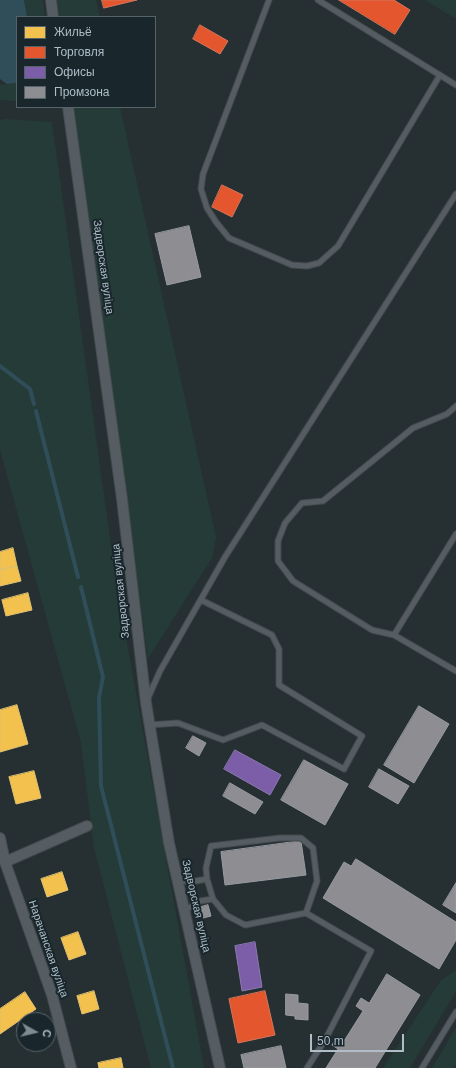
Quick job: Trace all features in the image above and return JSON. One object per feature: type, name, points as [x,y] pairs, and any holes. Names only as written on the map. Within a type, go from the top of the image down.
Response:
[{"type":"street","points":[[51,0],[53,16]]},
{"type":"street","name":"Задворская вуліца","points":[[68,108],[122,499],[149,725],[169,843],[220,1068]]},
{"type":"street","points":[[5,862],[87,826]]},
{"type":"street","name":"Нарачанская вуліца","points":[[0,838],[5,862],[52,995],[71,1068]]},
{"type":"lane","points":[[269,0],[203,174],[201,189],[207,208],[229,238],[273,258],[292,265],[307,266],[318,263],[338,246],[440,75]]},
{"type":"lane","points":[[318,0],[456,85]]},
{"type":"lane","points":[[146,703],[160,671],[230,550],[456,194]]},
{"type":"lane","points":[[456,406],[447,414],[413,428],[323,501],[302,503],[285,523],[278,541],[278,561],[294,581],[372,630],[394,635],[456,671]]},
{"type":"lane","points":[[394,635],[456,534]]},
{"type":"lane","points":[[149,725],[178,723],[223,740],[262,725],[344,769],[362,736],[279,685],[279,649],[272,635],[201,600]]},
{"type":"lane","points":[[306,913],[317,881],[313,848],[301,838],[280,838],[211,846],[206,868],[207,879],[213,899],[226,915],[245,925],[306,913],[371,951],[324,1040],[307,1068]]},
{"type":"lane","points":[[178,881],[196,881],[207,879]]},
{"type":"lane","points":[[184,911],[200,901],[213,899]]},
{"type":"lane","points":[[422,1068],[456,1012]]},
{"type":"green space","points":[[24,0],[43,0],[45,16],[27,16]]},
{"type":"green space","points":[[57,0],[96,0],[100,16],[59,16]]},
{"type":"green space","points":[[425,0],[456,0],[456,19]]},
{"type":"green space","points":[[16,83],[16,101],[0,100],[0,85]]},
{"type":"green space","points":[[72,108],[120,108],[216,537],[213,556],[148,659]]},
{"type":"green space","points":[[0,120],[52,122],[117,588],[204,1068],[151,1068],[94,848],[81,743],[0,450]]},
{"type":"green space","points":[[456,970],[456,990],[410,1068],[383,1068],[441,980]]},
{"type":"green space","points":[[456,1028],[456,1065],[454,1068],[432,1068]]},
{"type":"water","points":[[0,0],[24,0],[27,16],[16,16],[16,83],[7,84],[0,79]]},
{"type":"building: Жильё","points":[[13,548],[17,566],[0,570],[0,552]]},
{"type":"building: Жильё","points":[[17,566],[21,581],[0,586],[0,570]]},
{"type":"building: Жильё","points":[[28,593],[32,610],[6,616],[2,600]]},
{"type":"building: Жильё","points":[[17,705],[28,744],[0,752],[0,710]]},
{"type":"building: Жильё","points":[[34,771],[41,798],[16,804],[9,777]]},
{"type":"building: Жильё","points":[[62,872],[68,890],[47,897],[41,879]]},
{"type":"building: Жильё","points":[[78,932],[86,954],[69,960],[61,938]]},
{"type":"building: Жильё","points":[[94,991],[99,1009],[82,1014],[77,996]]},
{"type":"building: Жильё","points":[[25,992],[36,1009],[32,1012],[16,1012],[16,1023],[0,1034],[0,1009]]},
{"type":"building: Жильё","points":[[121,1058],[123,1068],[99,1068],[98,1063]]},
{"type":"building: Торговля","points":[[102,0],[137,0],[104,8]]},
{"type":"building: Торговля","points":[[339,0],[394,0],[410,10],[395,34]]},
{"type":"building: Торговля","points":[[200,25],[228,41],[220,54],[193,39]]},
{"type":"building: Торговля","points":[[222,185],[243,195],[232,217],[212,207]]},
{"type":"building: Торговля","points":[[265,991],[275,1035],[238,1043],[229,999]]},
{"type":"building: Офисы","points":[[235,750],[281,775],[270,795],[224,769]]},
{"type":"building: Офисы","points":[[255,942],[262,987],[242,991],[235,946]]},
{"type":"building: Промзона","points":[[189,226],[201,277],[167,285],[155,234]]},
{"type":"building: Промзона","points":[[419,706],[449,724],[414,783],[384,765]]},
{"type":"building: Промзона","points":[[193,736],[206,743],[199,756],[186,748]]},
{"type":"building: Промзона","points":[[304,760],[348,784],[325,825],[281,800]]},
{"type":"building: Промзона","points":[[379,769],[409,786],[398,804],[369,787]]},
{"type":"building: Промзона","points":[[230,783],[263,802],[255,814],[223,796]]},
{"type":"building: Промзона","points":[[301,841],[306,875],[225,885],[221,852]]},
{"type":"building: Промзона","points":[[356,859],[456,922],[456,940],[439,969],[323,898],[344,862],[351,866]]},
{"type":"building: Промзона","points":[[456,883],[456,913],[443,905]]},
{"type":"building: Промзона","points":[[208,905],[211,916],[203,918],[201,907]]},
{"type":"building: Промзона","points":[[387,974],[420,995],[375,1068],[326,1068],[338,1049],[332,1045],[337,1037],[344,1041],[363,1011],[356,1006],[361,998],[369,1003]]},
{"type":"building: Промзона","points":[[286,994],[298,995],[298,1003],[308,1004],[308,1020],[295,1019],[295,1016],[286,1015]]},
{"type":"building: Промзона","points":[[281,1046],[286,1068],[244,1068],[241,1055]]},
{"type":"waterway","points":[[0,366],[30,389],[34,404]]},
{"type":"waterway","points":[[36,411],[78,577]]},
{"type":"waterway","points":[[81,587],[103,677],[99,698],[101,786],[173,1068]]}]
